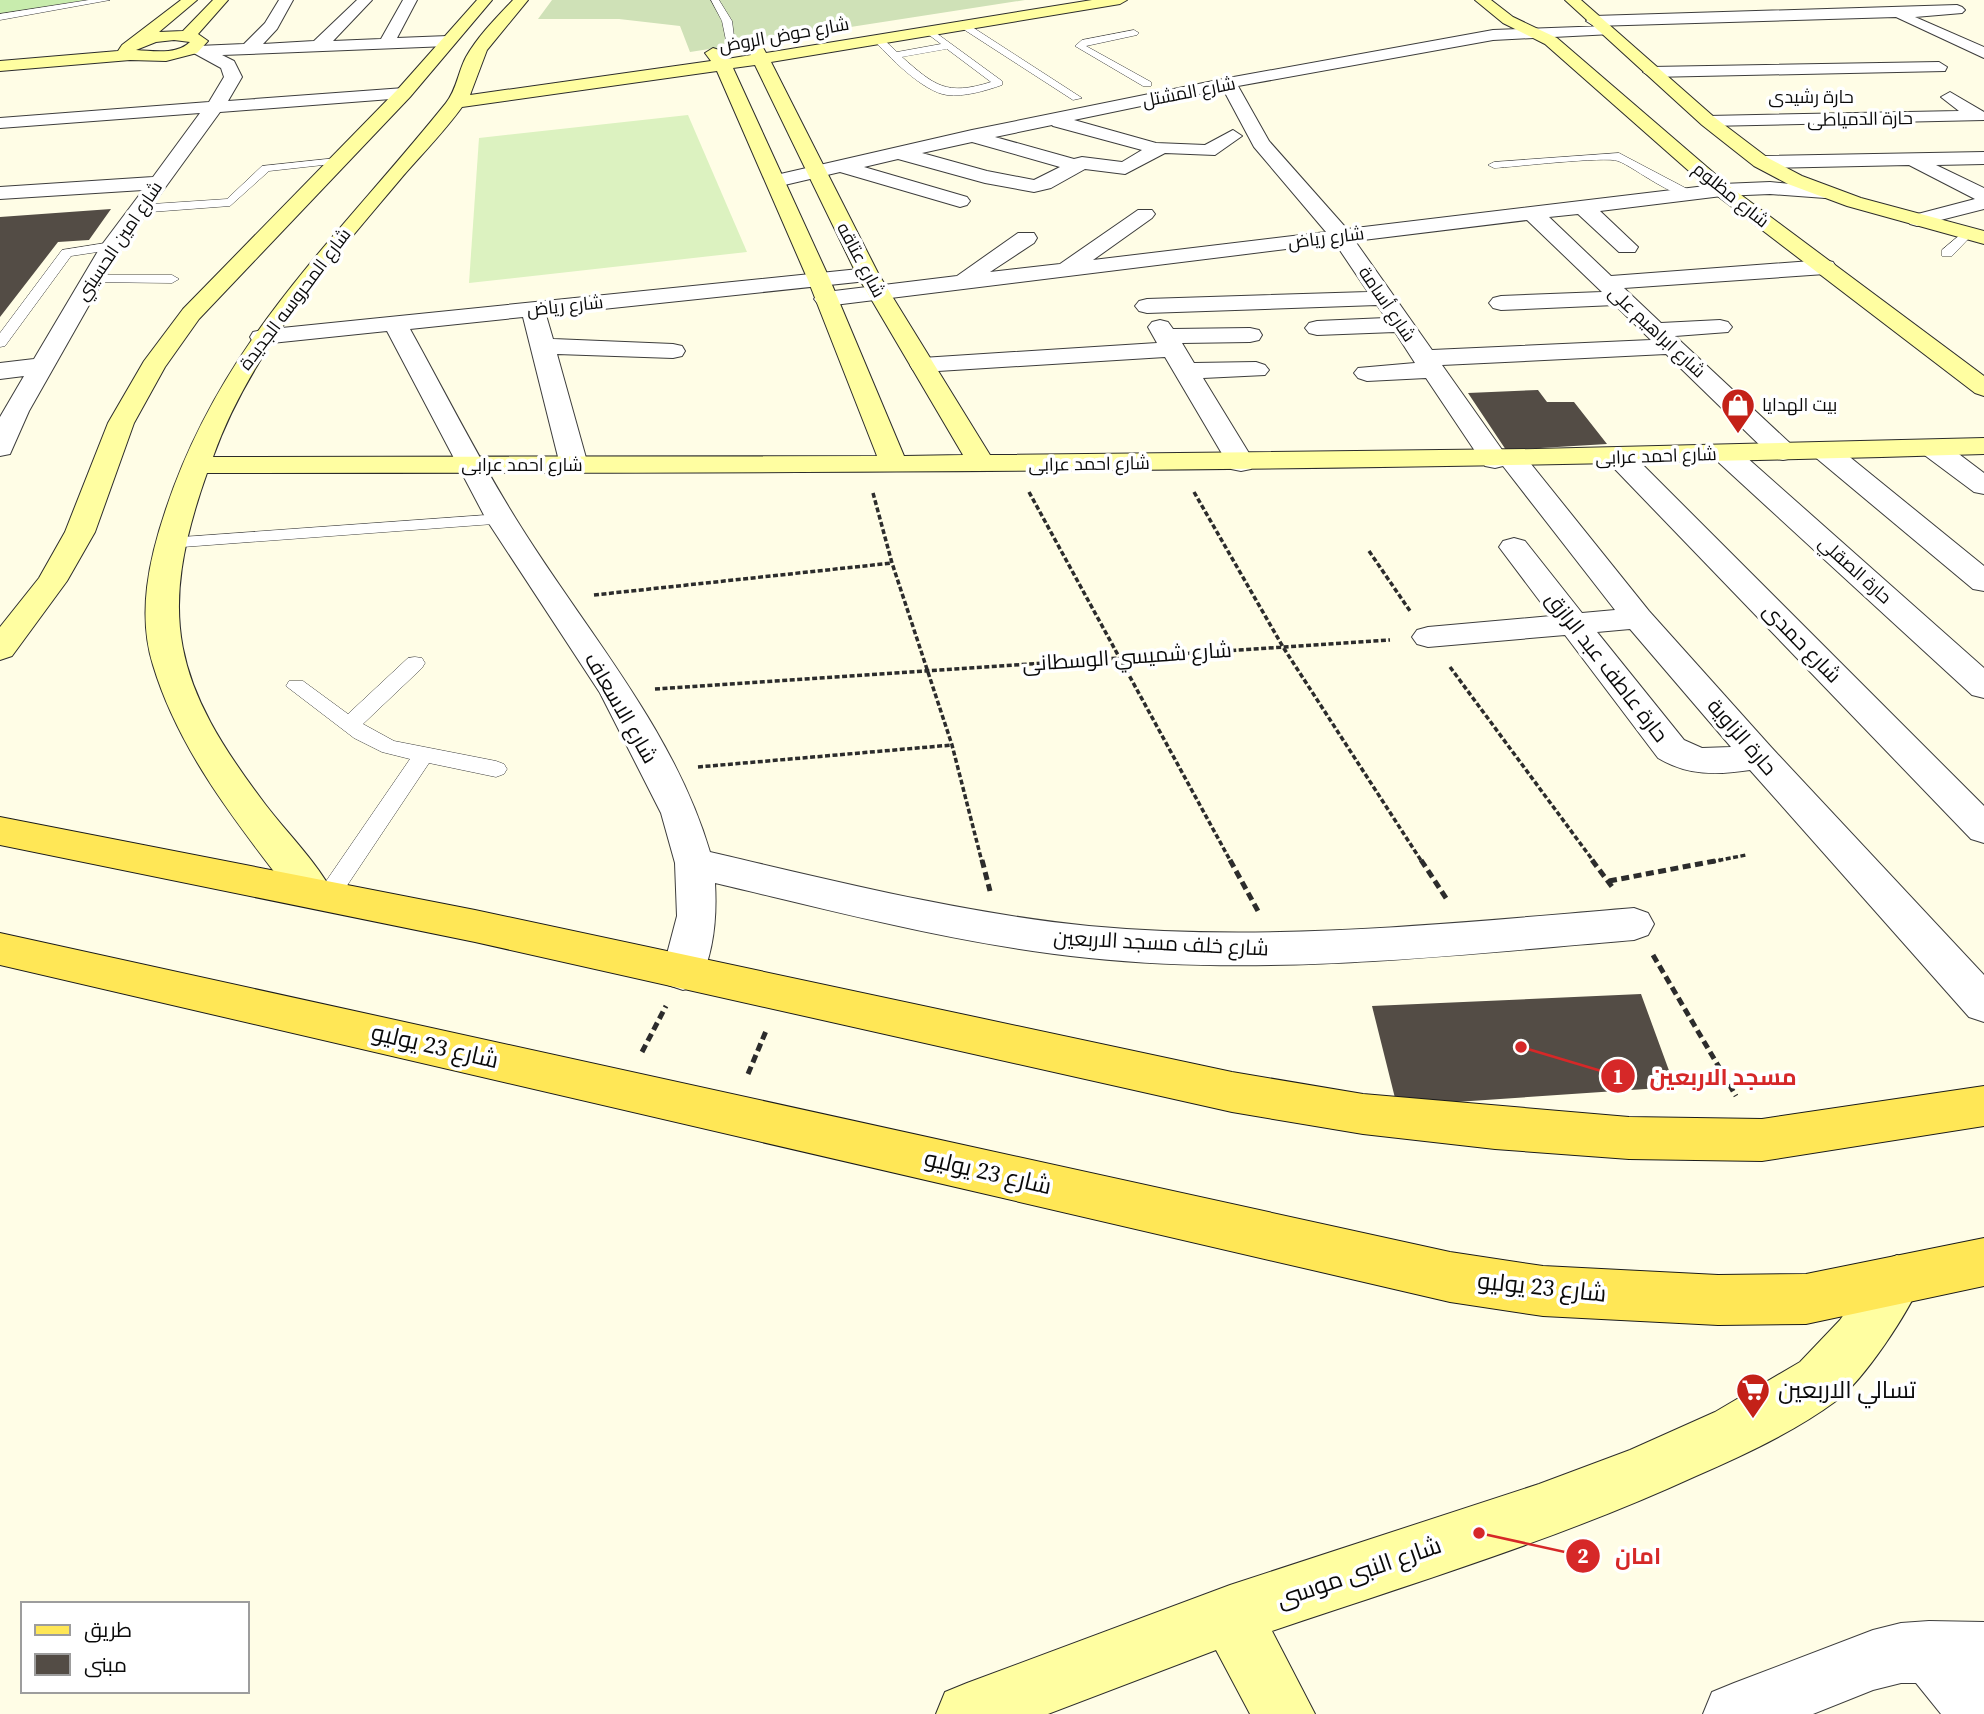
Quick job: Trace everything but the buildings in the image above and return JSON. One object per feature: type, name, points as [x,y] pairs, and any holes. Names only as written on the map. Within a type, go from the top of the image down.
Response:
[{"type":"main road","points":[[0,831],[475,926],[1232,1092],[1363,1114],[1629,1138],[1762,1140],[1984,1106]]},
{"type":"main road","name":"شارع 23 يوليو","points":[[0,949],[1450,1277],[1543,1291],[1718,1300],[1806,1298],[1984,1262]]},
{"type":"street","points":[[132,49],[190,0]]},
{"type":"street","points":[[194,46],[221,0]]},
{"type":"street","points":[[247,50],[271,26],[286,0]]},
{"type":"street","points":[[319,46],[365,0]]},
{"type":"street","points":[[386,44],[410,0]]},
{"type":"street","points":[[0,649],[52,581],[80,532],[121,423],[153,366],[191,314],[404,93],[485,0]]},
{"type":"street","name":"شارع المحروسه الجديدة","points":[[321,894],[251,814],[210,751],[177,690],[162,630],[163,572],[169,543],[194,465],[227,393],[262,337],[461,91],[480,49],[521,0]]},
{"type":"street","name":"شارع حوض الروض","points":[[758,53],[1062,0]]},
{"type":"street","name":"شارع حوض الروض","points":[[461,91],[536,79],[877,38],[1120,0]]},
{"type":"street","name":"شارع مظلوم","points":[[1482,0],[1508,20],[1539,33],[1722,190],[1984,388]]},
{"type":"street","points":[[1572,0],[1708,121],[1761,162],[1825,192],[1975,236]]},
{"type":"street","points":[[1729,0],[1784,34]]},
{"type":"street","points":[[1793,0],[1863,32]]},
{"type":"street","points":[[1867,0],[1984,55]]},
{"type":"street","points":[[1934,0],[1959,8]]},
{"type":"street","points":[[1691,6],[1710,18]]},
{"type":"street","points":[[1601,27],[1710,18],[1828,16],[1959,8]]},
{"type":"street","name":"شارع المشتل","points":[[776,181],[898,153],[973,127],[1077,98],[1147,84],[1508,20],[1601,27]]},
{"type":"street","points":[[318,24],[397,25]]},
{"type":"street","points":[[357,45],[371,24]]},
{"type":"street","points":[[271,26],[295,25]]},
{"type":"street","points":[[1601,27],[1639,37]]},
{"type":"street","name":"شارع المشتل","points":[[973,127],[1051,120],[1228,83],[1493,35],[1601,27]]},
{"type":"street","points":[[1634,57],[1903,44],[1942,34],[1973,33]]},
{"type":"street","points":[[0,66],[132,49],[166,56],[194,46],[247,50],[386,44],[480,49]]},
{"type":"street","points":[[1903,44],[1937,66]]},
{"type":"street","name":"شارع امين الحسيني","points":[[0,448],[40,366],[112,246],[136,209],[216,107],[233,77],[228,65],[194,46]]},
{"type":"street","name":"شارع عتاقه","points":[[758,53],[785,154],[776,181],[894,465]]},
{"type":"street","points":[[1651,72],[1937,66],[1984,55]]},
{"type":"street","name":"شارع حوض الروض","points":[[461,91],[532,90],[723,56]]},
{"type":"street","name":"شارع عتاقه","points":[[723,56],[785,154],[815,172],[873,284],[982,465]]},
{"type":"street","name":"شارع أسامة","points":[[1228,83],[1261,143],[1341,236],[1429,364],[1504,460]]},
{"type":"street","points":[[1147,84],[1166,96]]},
{"type":"street","points":[[1,124],[404,93]]},
{"type":"street","points":[[1681,97],[1708,97]]},
{"type":"street","name":"حارة الدمياطى","points":[[1708,121],[1978,116],[1943,97],[1984,97]]},
{"type":"street","points":[[1760,105],[1781,120]]},
{"type":"street","points":[[1115,107],[1154,117]]},
{"type":"street","points":[[1051,120],[1158,149]]},
{"type":"street","points":[[950,122],[973,127],[1076,166]]},
{"type":"street","points":[[1207,130],[1261,143]]},
{"type":"street","points":[[898,153],[1029,186],[1044,184],[1087,162],[1125,168],[1158,149],[1170,146],[1208,151],[1233,136]]},
{"type":"street","points":[[1738,146],[1984,144]]},
{"type":"street","points":[[1884,145],[1984,196]]},
{"type":"street","points":[[785,154],[831,146]]},
{"type":"street","points":[[1761,162],[1984,158]]},
{"type":"street","points":[[841,166],[960,201]]},
{"type":"street","points":[[0,193],[157,183]]},
{"type":"street","name":"شارع رياض","points":[[262,337],[533,309],[873,284],[960,283],[1689,193],[1770,188],[1825,192]]},
{"type":"street","points":[[1917,220],[1984,203]]},
{"type":"street","points":[[1582,206],[1627,247]]},
{"type":"street","name":"شارع ابراهيم على","points":[[1531,212],[1783,452]]},
{"type":"street","points":[[1065,270],[1145,214]]},
{"type":"street","points":[[321,230],[353,223]]},
{"type":"street","points":[[272,228],[299,231]]},
{"type":"street","points":[[1169,257],[1197,235]]},
{"type":"street","points":[[960,283],[1026,238]]},
{"type":"street","points":[[235,267],[280,261],[319,264]]},
{"type":"street","points":[[1122,263],[1241,463]]},
{"type":"street","points":[[1501,303],[1825,267]]},
{"type":"street","points":[[1147,306],[1383,298]]},
{"type":"street","points":[[533,309],[574,465]]},
{"type":"street","name":"شارع الاسعاف","points":[[395,323],[501,519],[616,691],[680,813],[694,863],[697,916],[683,973]]},
{"type":"street","points":[[1317,328],[1402,325]]},
{"type":"street","points":[[1367,373],[1663,338],[1720,327]]},
{"type":"street","points":[[922,365],[1250,335]]},
{"type":"street","points":[[542,346],[673,351]]},
{"type":"street","points":[[0,371],[40,366]]},
{"type":"street","points":[[1186,371],[1256,370]]},
{"type":"street","name":"شارع احمد عرابى","points":[[194,465],[1178,464],[1504,460],[1984,446]]},
{"type":"street","points":[[1933,448],[1984,486]]},
{"type":"street","points":[[1825,451],[1984,582]]},
{"type":"street","name":"حارة الصقلي","points":[[1726,454],[1984,687]]},
{"type":"street","name":"شارع حمدى","points":[[1619,457],[1979,817]]},
{"type":"street","name":"حارة الزاوية","points":[[1504,460],[1758,755],[1984,1004]]},
{"type":"street","name":"حارة عاطف عبد الرازق","points":[[1514,547],[1671,749],[1682,757],[1708,763],[1758,755]]},
{"type":"street","points":[[1428,637],[1638,618]]},
{"type":"street","name":"شارع خلف مسجد الاربعين","points":[[694,863],[1000,931],[1118,944],[1279,949],[1634,924]]},
{"type":"street","name":"شارع النبى موسى","points":[[970,1713],[1230,1615],[1539,1512],[1639,1474],[1734,1431],[1819,1381],[1858,1338],[1898,1280]]},
{"type":"street","points":[[1230,1615],[1284,1714]]},
{"type":"street","points":[[1734,1714],[1873,1660],[1901,1653],[1957,1651],[1980,1714]]},
{"type":"lane","points":[[0,18],[106,0]]},
{"type":"lane","points":[[715,0],[732,36],[723,56]]},
{"type":"lane","points":[[963,25],[1077,98]]},
{"type":"lane","points":[[877,38],[894,55],[943,91],[954,92],[998,83],[928,30]]},
{"type":"lane","points":[[1134,33],[1085,42],[1080,46],[1147,84]]},
{"type":"lane","points":[[894,55],[949,47]]},
{"type":"lane","points":[[1494,164],[1619,156],[1651,176],[1689,193]]},
{"type":"lane","points":[[136,209],[230,202],[266,168],[338,160]]},
{"type":"lane","points":[[1947,253],[1975,236]]},
{"type":"lane","points":[[0,343],[67,253],[112,246]]},
{"type":"lane","points":[[92,279],[172,279]]},
{"type":"lane","points":[[169,543],[501,519]]},
{"type":"lane","points":[[350,724],[415,663]]},
{"type":"lane","points":[[296,686],[382,744],[496,769]]},
{"type":"lane","points":[[321,894],[424,754]]},
{"type":"path","points":[[1178,464],[1283,647],[1472,937]]},
{"type":"path","points":[[865,465],[892,563],[952,745],[1000,931]]},
{"type":"path","points":[[1014,465],[1279,949]]},
{"type":"path","points":[[1369,551],[1428,637],[1609,881],[1762,1140]]},
{"type":"path","points":[[554,600],[892,563]]},
{"type":"path","name":"شارع شميسي الوسطانى","points":[[616,691],[1428,637]]},
{"type":"path","points":[[657,770],[952,745]]},
{"type":"path","points":[[1609,881],[1746,855]]},
{"type":"path","points":[[623,1090],[683,973]]},
{"type":"path","points":[[732,1115],[781,994]]},
{"type":"green space","points":[[0,0],[86,0],[0,14]]},
{"type":"green space","points":[[552,0],[1025,0],[690,52],[680,26],[619,19],[538,19]]},
{"type":"green space","points":[[688,115],[747,252],[469,283],[479,138]]},
{"type":"place","name":"بيت الهدايا","points":[[1738,435]]},
{"type":"place","name":"مسجد الاربعين","points":[[1521,1047]]},
{"type":"place","name":"تسالي الاربعين","points":[[1753,1420]]},
{"type":"place","name":"امان","points":[[1479,1533]]}]
